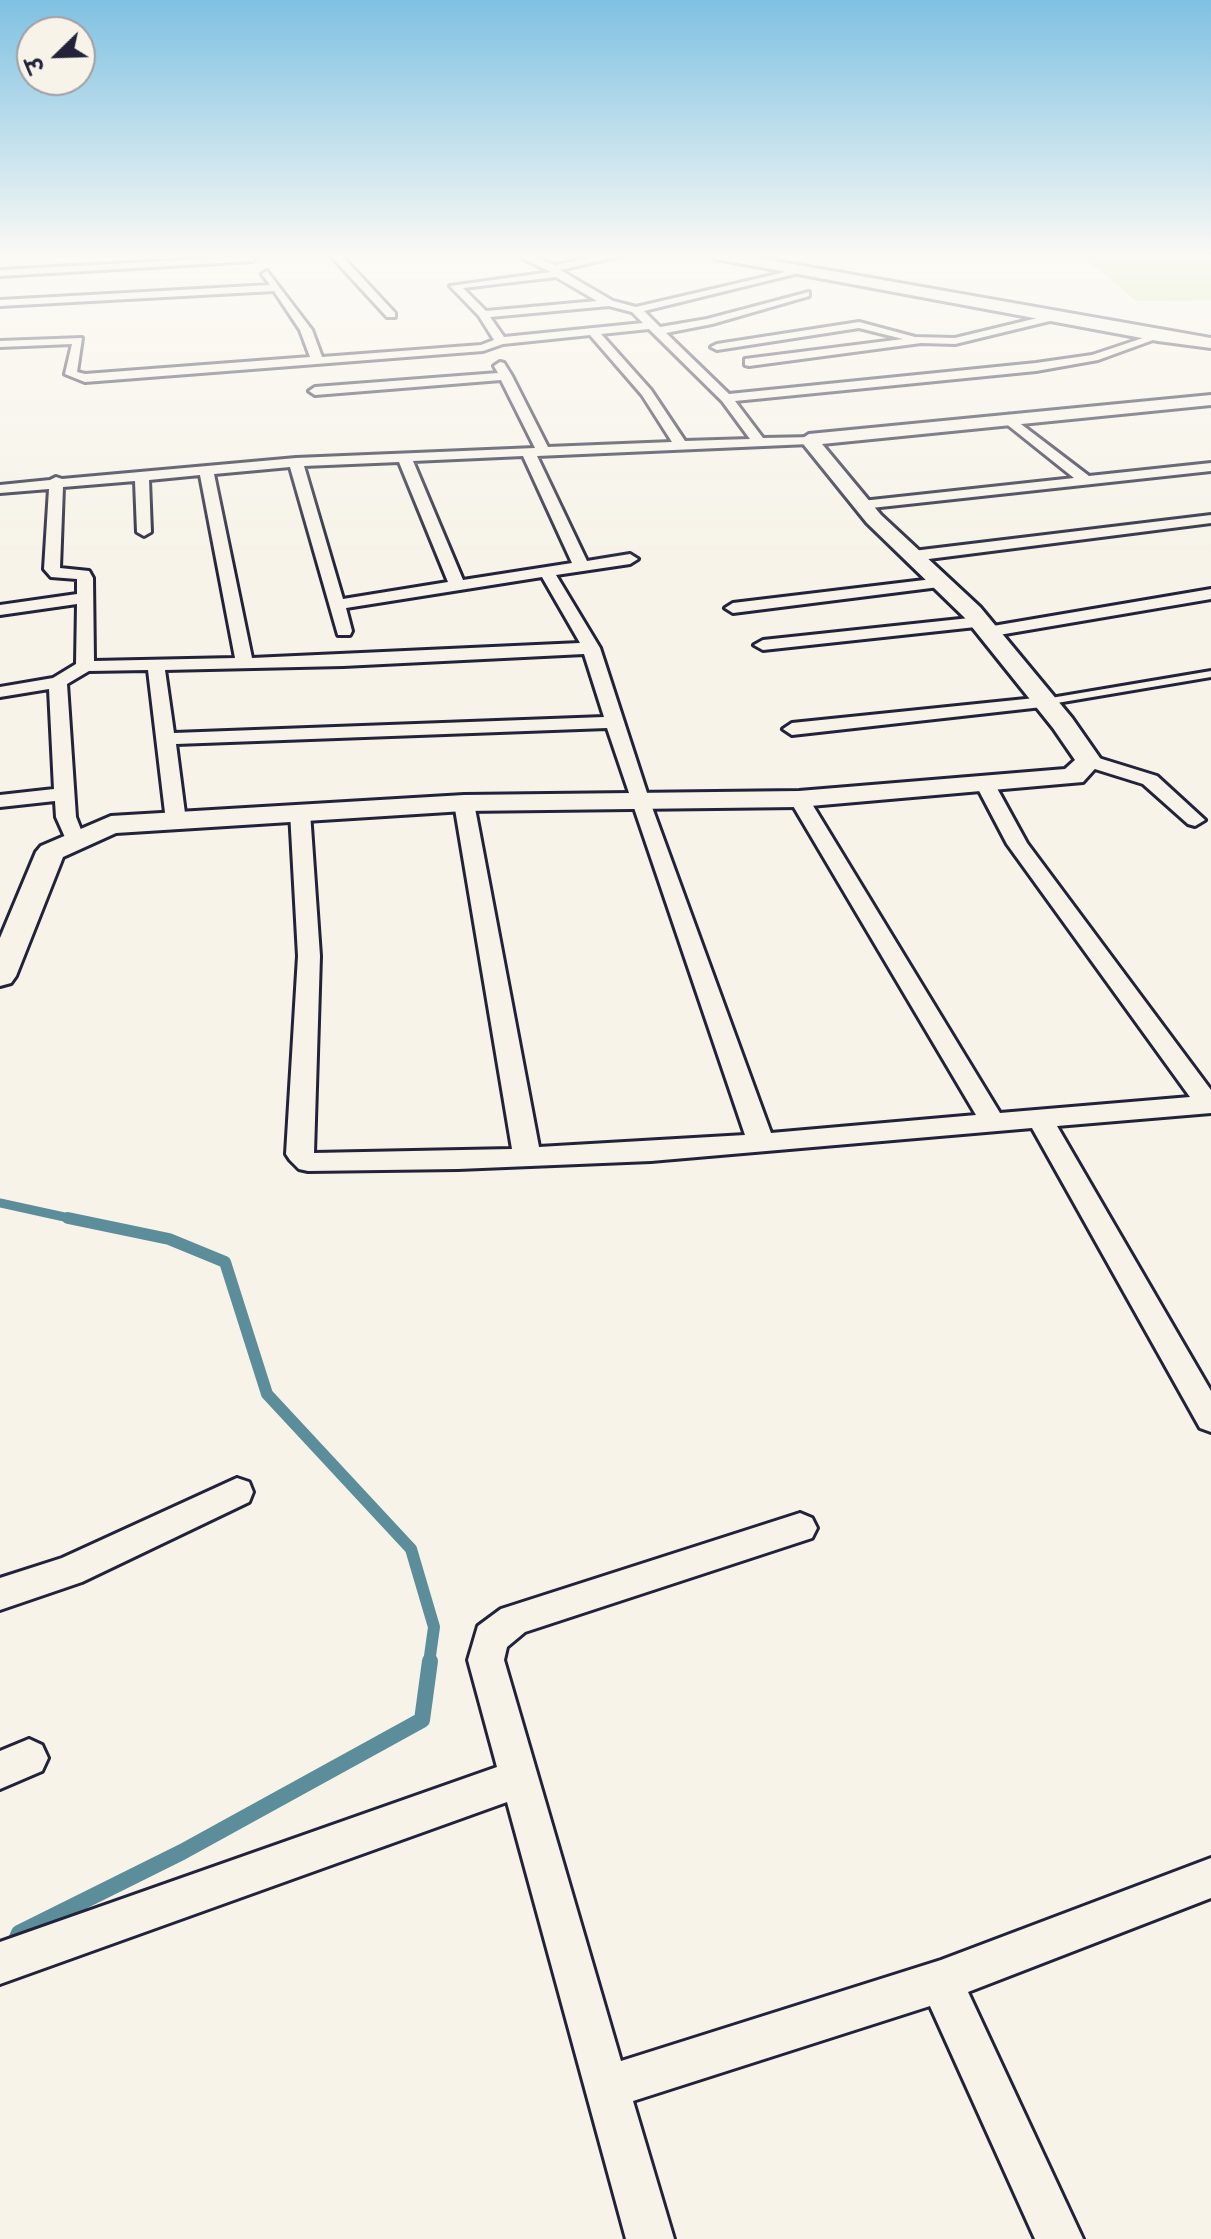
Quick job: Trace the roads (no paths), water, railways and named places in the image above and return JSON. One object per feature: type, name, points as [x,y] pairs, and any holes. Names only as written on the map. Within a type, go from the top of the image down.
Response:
[{"type":"street","points":[[74,359],[71,374],[76,377],[324,359]]},
{"type":"street","points":[[618,359],[647,393],[681,445]]},
{"type":"street","points":[[686,359],[726,398],[759,442]]},
{"type":"street","points":[[749,362],[769,359]]},
{"type":"street","points":[[726,398],[1084,359]]},
{"type":"street","points":[[315,391],[503,371],[582,567]]},
{"type":"street","points":[[0,489],[56,481],[296,462],[809,440],[1211,400]]},
{"type":"street","points":[[1009,419],[1087,481]]},
{"type":"street","points":[[809,440],[862,505],[983,627],[1089,761],[1150,780],[1203,819],[1211,837]]},
{"type":"street","points":[[404,457],[457,585]]},
{"type":"street","points":[[296,462],[339,604],[344,631]]},
{"type":"street","points":[[862,505],[1211,467]]},
{"type":"street","points":[[206,469],[244,662]]},
{"type":"street","points":[[142,474],[144,532]]},
{"type":"street","points":[[56,481],[52,569],[57,574],[85,575],[85,666]]},
{"type":"street","points":[[913,556],[1211,519]]},
{"type":"street","points":[[339,604],[630,559]]},
{"type":"street","points":[[547,573],[591,648],[639,799],[761,1142]]},
{"type":"street","points":[[733,608],[941,583]]},
{"type":"street","points":[[763,645],[983,627],[1211,594]]},
{"type":"street","points":[[0,610],[85,598]]},
{"type":"street","points":[[0,692],[58,682],[85,666],[343,661],[591,648]]},
{"type":"street","points":[[156,667],[176,821]]},
{"type":"street","points":[[58,682],[66,817],[75,840]]},
{"type":"street","points":[[792,729],[1045,702]]},
{"type":"street","points":[[165,739],[615,722]]},
{"type":"street","points":[[0,976],[9,934],[51,852],[111,825],[464,803],[799,799],[1073,776],[1089,761]]},
{"type":"street","points":[[986,785],[1017,844],[1209,1104]]},
{"type":"street","points":[[0,801],[64,794]]},
{"type":"street","points":[[799,799],[993,1123]]},
{"type":"street","points":[[464,803],[527,1157]]},
{"type":"street","points":[[300,812],[309,956],[299,1154],[308,1162],[651,1152],[1209,1104]]},
{"type":"street","points":[[1040,1119],[1211,1419]]},
{"type":"street","points":[[0,1594],[70,1571],[237,1492]]},
{"type":"street","points":[[650,2239],[486,1660],[491,1638],[514,1620],[800,1528]]},
{"type":"street","points":[[0,1963],[520,1778]]},
{"type":"street","points":[[609,2087],[941,1981],[1211,1878]]},
{"type":"street","points":[[941,1981],[1059,2239]]},
{"type":"lane","points":[[1045,702],[1211,674]]},
{"type":"waterway","points":[[0,1203],[78,1220]]},
{"type":"waterway","points":[[68,1218],[169,1239],[225,1262],[267,1394],[411,1549],[434,1627],[429,1663]]},
{"type":"waterway","points":[[13,1947],[19,1933],[182,1852],[422,1720],[430,1661]]}]
